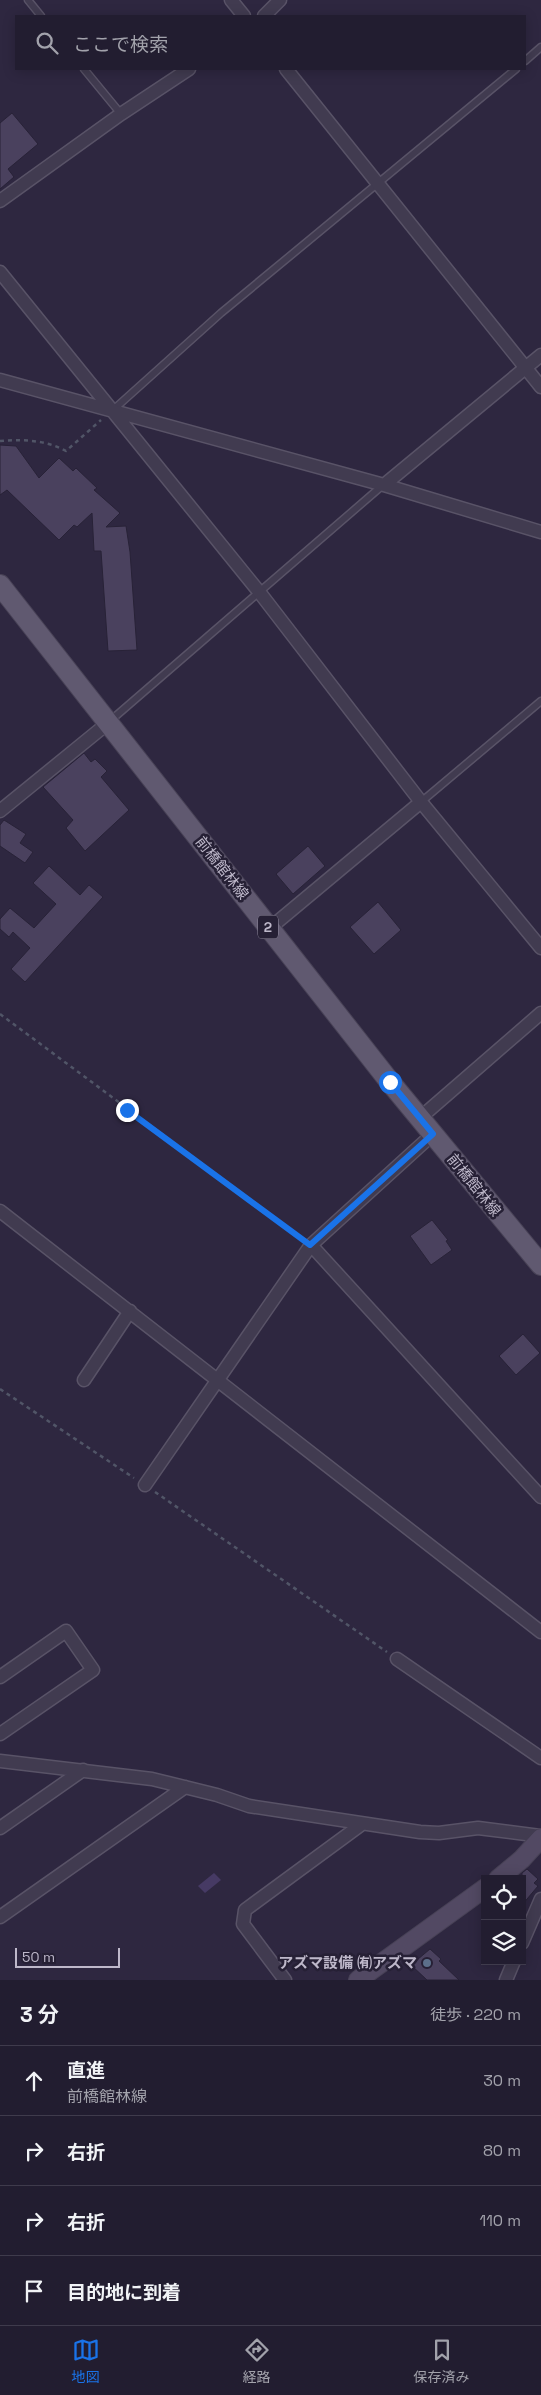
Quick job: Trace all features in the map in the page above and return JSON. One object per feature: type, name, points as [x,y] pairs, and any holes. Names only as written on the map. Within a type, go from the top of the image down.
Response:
[{"type":"main road","name":"前橋館林線","points":[[0,585],[420,1118],[541,1266]]},
{"type":"main road","points":[[503,1875],[522,1859],[541,1837]]},
{"type":"main road","points":[[358,1980],[481,1891]]},
{"type":"street","points":[[232,0],[243,15]]},
{"type":"street","points":[[265,15],[280,0]]},
{"type":"street","points":[[0,201],[121,114],[187,70]]},
{"type":"street","points":[[287,70],[541,387]]},
{"type":"street","points":[[0,272],[260,593],[421,802],[541,948]]},
{"type":"street","points":[[384,485],[541,355]]},
{"type":"street","points":[[0,380],[384,485],[541,532]]},
{"type":"street","points":[[0,811],[108,723]]},
{"type":"street","points":[[270,928],[421,802]]},
{"type":"street","points":[[420,1118],[541,1013]]},
{"type":"street","points":[[145,1485],[310,1245],[433,1134]]},
{"type":"street","points":[[0,1210],[541,1632]]},
{"type":"street","points":[[310,1245],[541,1497]]},
{"type":"street","points":[[84,1380],[130,1310]]},
{"type":"street","points":[[0,1677],[66,1631],[93,1670],[0,1734]]},
{"type":"street","points":[[397,1659],[541,1758]]},
{"type":"street","points":[[0,1761],[152,1779],[249,1806],[362,1824],[440,1833],[478,1828],[541,1837]]},
{"type":"street","points":[[0,1828],[83,1770]]},
{"type":"street","points":[[0,1917],[185,1787]]},
{"type":"street","points":[[285,1980],[243,1924],[245,1910],[362,1824]]},
{"type":"street","points":[[526,1934],[541,1898]]},
{"type":"street","points":[[506,1980],[512,1965]]},
{"type":"lane","points":[[28,0],[40,15]]},
{"type":"lane","points":[[526,60],[541,48]]},
{"type":"lane","points":[[85,70],[121,114]]},
{"type":"lane","points":[[112,411],[221,313],[515,70]]},
{"type":"lane","points":[[108,723],[384,485]]},
{"type":"lane","points":[[421,802],[541,701]]},
{"type":"path","points":[[0,441],[12,440],[52,444],[66,451],[112,411]]},
{"type":"path","points":[[0,1014],[310,1245]]},
{"type":"path","points":[[0,1389],[145,1485],[397,1659]]},
{"type":"shaded area","points":[[214,1873],[221,1880],[205,1893],[198,1886]]},
{"type":"building","points":[[12,113],[38,144],[8,169],[14,177],[0,189],[0,123]]},
{"type":"building","points":[[0,445],[16,446],[39,478],[59,458],[73,471],[76,468],[97,488],[94,490],[120,513],[106,527],[126,526],[130,552],[137,650],[108,651],[101,551],[94,551],[92,513],[77,527],[74,525],[59,540],[7,490],[0,495]]},
{"type":"building","points":[[84,753],[91,762],[95,759],[107,771],[101,777],[129,810],[85,851],[66,828],[73,820],[43,787]]},
{"type":"building","points":[[4,820],[26,834],[20,843],[33,852],[25,863],[0,846],[0,825]]},
{"type":"building","points":[[308,846],[325,866],[293,894],[276,874]]},
{"type":"building","points":[[49,866],[80,895],[89,885],[103,897],[25,982],[11,969],[30,948],[13,932],[9,937],[0,929],[0,919],[10,908],[34,928],[56,904],[33,883]]},
{"type":"building","points":[[378,902],[401,930],[374,954],[350,927]]},
{"type":"building","points":[[432,1220],[448,1240],[446,1241],[452,1250],[431,1265],[410,1236]]},
{"type":"building","points":[[523,1334],[540,1353],[516,1375],[499,1356]]},
{"type":"building","points":[[527,1869],[538,1879],[534,1883],[538,1886],[526,1900],[526,1875],[522,1875]]},
{"type":"building","name":"アズマ設備 ㈲アズマ","points":[[430,1949],[441,1959],[439,1961],[459,1980],[427,1980],[411,1965]]},
{"type":"place","name":"アズマ設備 ㈲アズマ","points":[[427,1963]]},
{"type":"route","points":[[127,1110],[310,1245],[433,1134],[390,1082]]}]
